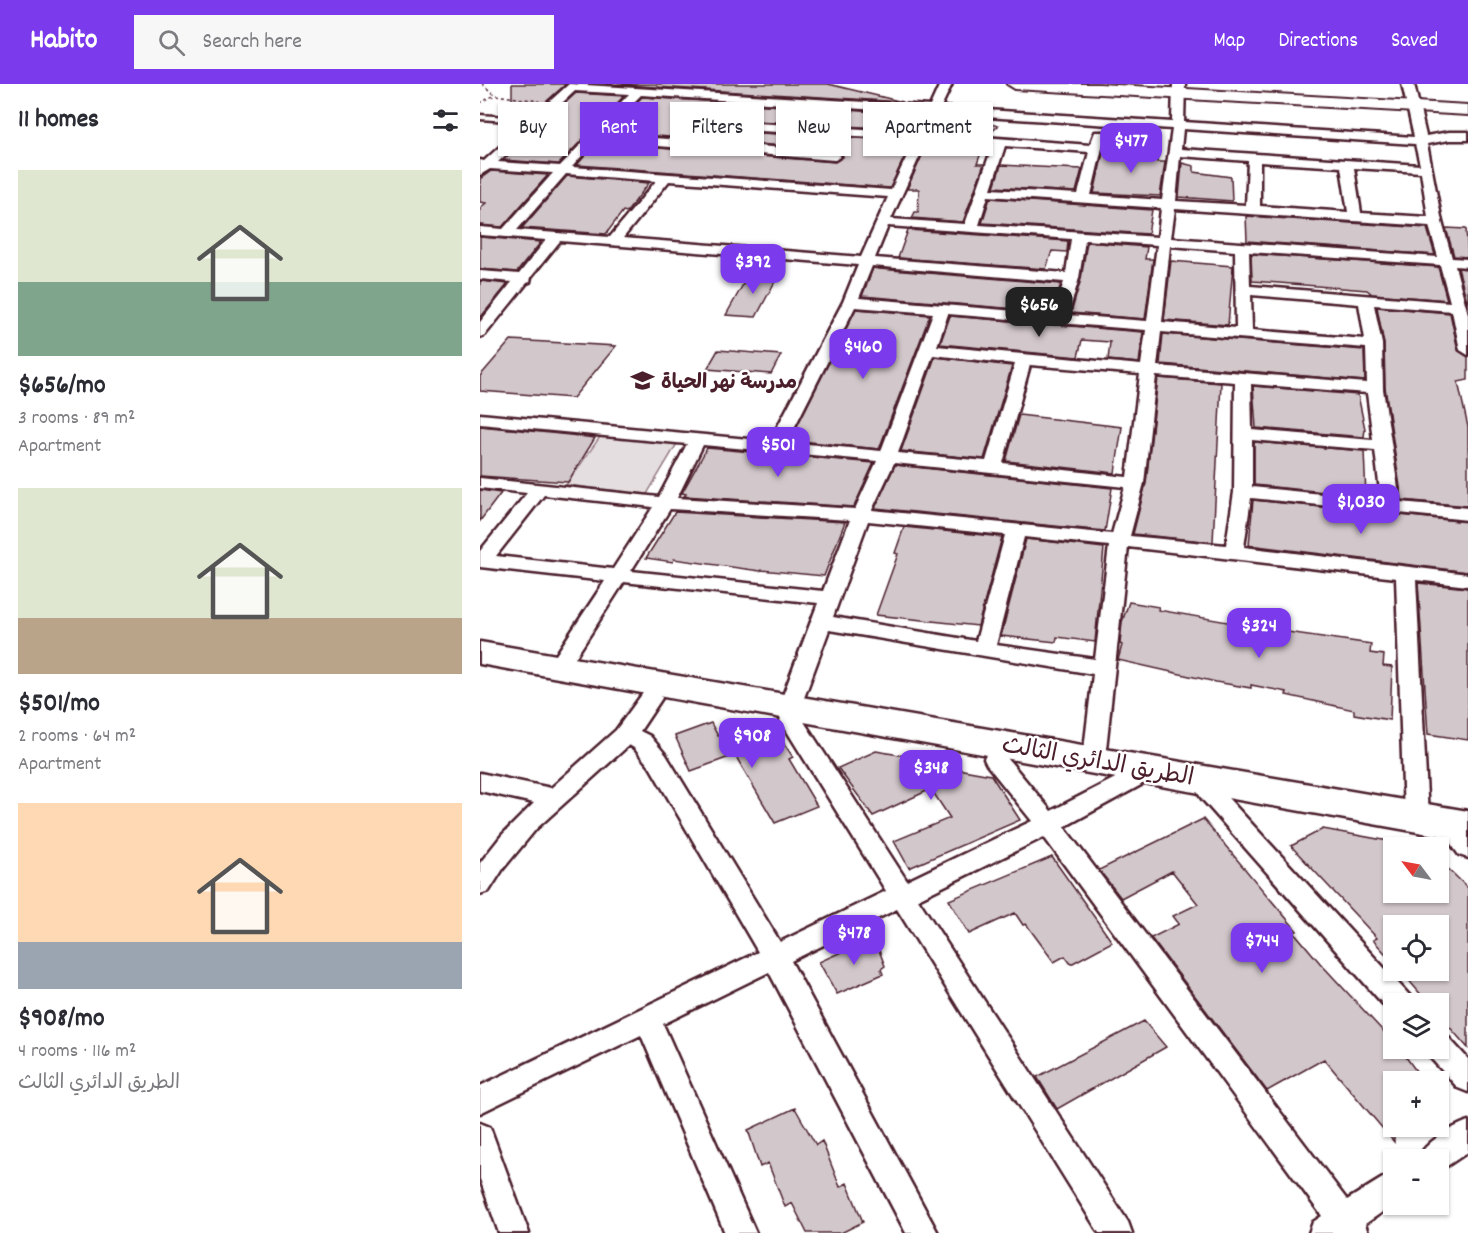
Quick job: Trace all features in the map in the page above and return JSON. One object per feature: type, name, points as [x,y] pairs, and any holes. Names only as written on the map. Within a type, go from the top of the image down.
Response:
[{"type":"highway","name":"الطريق الدائري الثالث","points":[[480,653],[790,713],[995,759],[1133,779],[1465,838]]},
{"type":"highway","name":"الطريق الدائري الثالث","points":[[480,670],[651,698],[790,713],[1094,758],[1416,817],[1465,838]]},
{"type":"street","points":[[698,102],[712,84]]},
{"type":"street","points":[[938,102],[946,84]]},
{"type":"street","points":[[1015,84],[1179,88],[1468,110]]},
{"type":"street","points":[[1408,84],[1427,169],[1435,222],[1459,307],[1468,351]]},
{"type":"street","points":[[556,102],[574,86],[637,92],[670,102]]},
{"type":"street","points":[[1094,758],[1119,541],[1135,483],[1178,125],[1179,88]]},
{"type":"street","points":[[627,102],[637,92]]},
{"type":"street","points":[[764,109],[863,110]]},
{"type":"street","points":[[993,113],[1421,141],[1449,136],[1468,136]]},
{"type":"street","points":[[1084,198],[1102,120]]},
{"type":"street","points":[[664,142],[670,135]]},
{"type":"street","points":[[658,142],[776,151]]},
{"type":"street","points":[[993,142],[1095,149]]},
{"type":"street","points":[[971,227],[1000,143]]},
{"type":"street","points":[[507,233],[580,151]]},
{"type":"street","points":[[482,166],[498,152]]},
{"type":"street","points":[[1174,152],[1427,169]]},
{"type":"street","points":[[816,187],[835,156]]},
{"type":"street","points":[[776,447],[850,302],[914,156]]},
{"type":"street","points":[[1253,209],[1254,158]]},
{"type":"street","points":[[1347,165],[1355,216]]},
{"type":"street","points":[[482,166],[896,194]]},
{"type":"street","points":[[613,242],[666,177]]},
{"type":"street","points":[[983,192],[1435,222]]},
{"type":"street","points":[[883,222],[1468,262]]},
{"type":"street","points":[[480,231],[1072,278]]},
{"type":"street","points":[[1059,320],[1072,278],[1079,235]]},
{"type":"street","points":[[480,332],[525,279],[556,237]]},
{"type":"street","points":[[1242,248],[1245,290],[1244,334]]},
{"type":"street","points":[[480,275],[525,279]]},
{"type":"street","points":[[1245,290],[1459,307]]},
{"type":"street","points":[[1366,300],[1374,344],[1375,389],[1391,506]]},
{"type":"street","points":[[850,302],[1374,344]]},
{"type":"street","points":[[942,310],[888,458],[861,515],[790,713],[902,895],[1117,1233]]},
{"type":"street","points":[[929,350],[1375,389]]},
{"type":"street","points":[[993,467],[1024,360]]},
{"type":"street","points":[[1234,552],[1243,492],[1243,378]]},
{"type":"street","points":[[480,418],[697,441],[993,467],[1135,483]]},
{"type":"street","points":[[1243,434],[1383,446]]},
{"type":"street","points":[[559,667],[665,503],[697,441]]},
{"type":"street","points":[[480,483],[665,503],[861,515],[1234,552],[1468,579]]},
{"type":"street","points":[[481,561],[539,490]]},
{"type":"street","points":[[1243,492],[1468,514]]},
{"type":"street","points":[[984,650],[1017,531]]},
{"type":"street","points":[[481,561],[831,598]]},
{"type":"street","points":[[1406,572],[1416,817]]},
{"type":"street","points":[[822,622],[1105,668]]},
{"type":"street","points":[[480,884],[493,860],[521,829],[626,734],[651,698]]},
{"type":"street","points":[[626,734],[642,742],[658,761],[775,957],[923,1233]]},
{"type":"street","points":[[995,759],[1048,824],[1340,1229],[1383,1195]]},
{"type":"street","points":[[480,1100],[1048,824],[1133,779]]},
{"type":"street","points":[[480,782],[554,798]]},
{"type":"street","points":[[1210,793],[1390,993]]},
{"type":"street","points":[[648,1020],[741,1233]]},
{"type":"street","points":[[1449,1058],[1468,1079]]},
{"type":"street","points":[[1448,1149],[1468,1135]]},
{"type":"street","points":[[480,1137],[514,1233]]},
{"type":"lane","points":[[480,117],[498,118]]},
{"type":"path","points":[[482,84],[495,95],[548,102]]},
{"type":"path","points":[[480,103],[495,95]]},
{"type":"shaded area","points":[[602,434],[678,442],[647,494],[566,485]]},
{"type":"building","points":[[512,84],[566,84],[546,102],[512,102]]},
{"type":"building","points":[[606,84],[828,84],[903,102]]},
{"type":"building","points":[[576,93],[624,96],[618,102],[580,102],[580,142],[568,155],[568,102],[566,102]]},
{"type":"building","points":[[642,97],[720,102],[670,102],[670,137],[658,136],[658,102],[637,102]]},
{"type":"building","points":[[764,105],[776,106],[776,122],[764,122]]},
{"type":"building","points":[[851,110],[863,111],[863,127],[851,126]]},
{"type":"building","points":[[764,133],[776,134],[776,145],[764,144]]},
{"type":"building","points":[[851,138],[863,138],[863,156],[905,156],[890,188],[577,165],[585,156],[658,156],[658,148],[670,149],[670,156],[760,156],[835,162],[843,157],[851,156]]},
{"type":"building","points":[[1140,151],[1158,152],[1157,162],[1165,162],[1160,196],[1094,193],[1103,153],[1139,155]]},
{"type":"building","points":[[507,156],[567,156],[559,164],[503,160]]},
{"type":"building","points":[[922,156],[980,156],[977,164],[984,164],[963,222],[912,218],[915,212],[918,212],[919,189],[907,189]]},
{"type":"building","points":[[1182,163],[1194,166],[1194,172],[1231,177],[1232,201],[1179,197]]},
{"type":"building","points":[[1001,165],[1082,169],[1076,192],[994,187]]},
{"type":"building","points":[[491,171],[548,175],[502,227],[480,225],[480,208],[486,203],[480,202],[480,179]]},
{"type":"building","points":[[567,176],[649,183],[627,212],[623,211],[606,234],[522,228]]},
{"type":"building","points":[[990,198],[1152,210],[1148,234],[982,223]]},
{"type":"building","points":[[1246,216],[1427,228],[1435,255],[1247,241]]},
{"type":"building","points":[[1446,228],[1466,229],[1468,257],[1454,256]]},
{"type":"building","points":[[908,230],[1068,241],[1067,252],[1052,251],[1046,269],[898,258]]},
{"type":"building","points":[[480,237],[541,242],[517,272],[480,269]]},
{"type":"building","points":[[1087,242],[1147,247],[1145,259],[1153,259],[1145,319],[1071,313],[1081,279]]},
{"type":"building","points":[[1251,254],[1438,267],[1447,300],[1372,294],[1367,290],[1252,281]]},
{"type":"building","points":[[1171,261],[1233,266],[1228,325],[1164,320]]},
{"type":"building","points":[[873,268],[1061,284],[1051,312],[862,296]]},
{"type":"building","points":[[1458,268],[1468,269],[1468,305]]},
{"type":"building","points":[[750,272],[779,274],[756,317],[726,315]]},
{"type":"building","points":[[480,281],[508,284],[480,318]]},
{"type":"building","points":[[1377,307],[1450,313],[1458,350],[1468,357],[1468,380],[1458,382],[1468,427],[1468,506],[1402,500],[1385,387],[1384,344]]},
{"type":"building","points":[[856,309],[930,315],[879,449],[790,440]]},
{"type":"building","points":[[950,316],[1143,332],[1139,363],[1108,360],[1110,342],[1082,340],[1078,357],[940,344]]},
{"type":"building","points":[[1163,334],[1364,350],[1365,381],[1160,364]]},
{"type":"building","points":[[511,340],[616,346],[573,398],[480,391],[480,376]]},
{"type":"building","points":[[718,350],[781,355],[771,374],[707,369]]},
{"type":"building","points":[[935,357],[1012,366],[984,459],[901,451]]},
{"type":"building","points":[[1158,378],[1221,383],[1213,542],[1133,534],[1146,483]]},
{"type":"building","points":[[1253,386],[1358,395],[1365,429],[1364,437],[1256,428]]},
{"type":"building","points":[[1019,415],[1122,427],[1115,473],[1006,461]]},
{"type":"building","points":[[480,426],[595,438],[568,482],[480,476]]},
{"type":"building","points":[[1254,442],[1364,451],[1366,496],[1254,485]]},
{"type":"building","points":[[707,448],[874,463],[854,507],[684,496],[686,494],[682,493]]},
{"type":"building","points":[[895,465],[1112,488],[1105,531],[875,508]]},
{"type":"building","points":[[480,490],[501,493],[480,521]]},
{"type":"building","points":[[1253,500],[1468,522],[1468,572],[1249,545]]},
{"type":"building","points":[[675,512],[845,522],[824,576],[760,571],[674,559],[673,562],[646,558]]},
{"type":"building","points":[[904,527],[1002,537],[978,626],[876,615],[898,554],[895,553]]},
{"type":"building","points":[[1026,539],[1104,548],[1095,642],[1057,637],[1056,642],[1001,636]]},
{"type":"building","points":[[1418,583],[1468,588],[1468,740],[1428,734]]},
{"type":"building","points":[[1129,602],[1159,607],[1158,610],[1256,627],[1257,623],[1288,630],[1287,632],[1371,644],[1370,653],[1384,655],[1383,666],[1392,667],[1390,720],[1354,714],[1354,710],[1286,695],[1287,692],[1251,685],[1251,688],[1216,682],[1118,660],[1122,645],[1120,644],[1122,622]]},
{"type":"building","points":[[711,723],[718,736],[746,739],[755,752],[783,742],[793,757],[789,759],[817,806],[775,823],[735,755],[691,771],[675,736]]},
{"type":"building","points":[[876,751],[905,756],[907,760],[991,775],[1020,820],[909,868],[894,841],[950,818],[931,789],[873,816],[838,768]]},
{"type":"building","points":[[1203,819],[1297,931],[1294,932],[1320,963],[1383,1031],[1383,1059],[1407,1059],[1416,1071],[1383,1071],[1383,1129],[1324,1059],[1267,1091],[1151,938],[1179,924],[1173,916],[1198,904],[1172,871],[1121,898],[1099,870]]},
{"type":"building","points":[[1323,829],[1383,840],[1383,903],[1449,903],[1449,870],[1468,888],[1468,1048],[1449,1026],[1449,993],[1420,993],[1409,981],[1449,981],[1449,915],[1383,915],[1383,951],[1373,940],[1377,938],[1291,846]]},
{"type":"building","points":[[1052,857],[1112,942],[1071,964],[1065,956],[1054,962],[1015,913],[969,934],[949,900]]},
{"type":"building","points":[[874,937],[885,966],[881,969],[883,974],[837,994],[819,962]]},
{"type":"building","points":[[1144,1021],[1166,1047],[1057,1109],[1037,1077]]},
{"type":"building","points":[[795,1108],[816,1145],[822,1141],[840,1187],[847,1183],[863,1222],[841,1233],[807,1233],[792,1203],[785,1207],[768,1163],[760,1167],[748,1130]]},
{"type":"place","name":"مدرسة نهر الحياة","points":[[643,381]]}]
